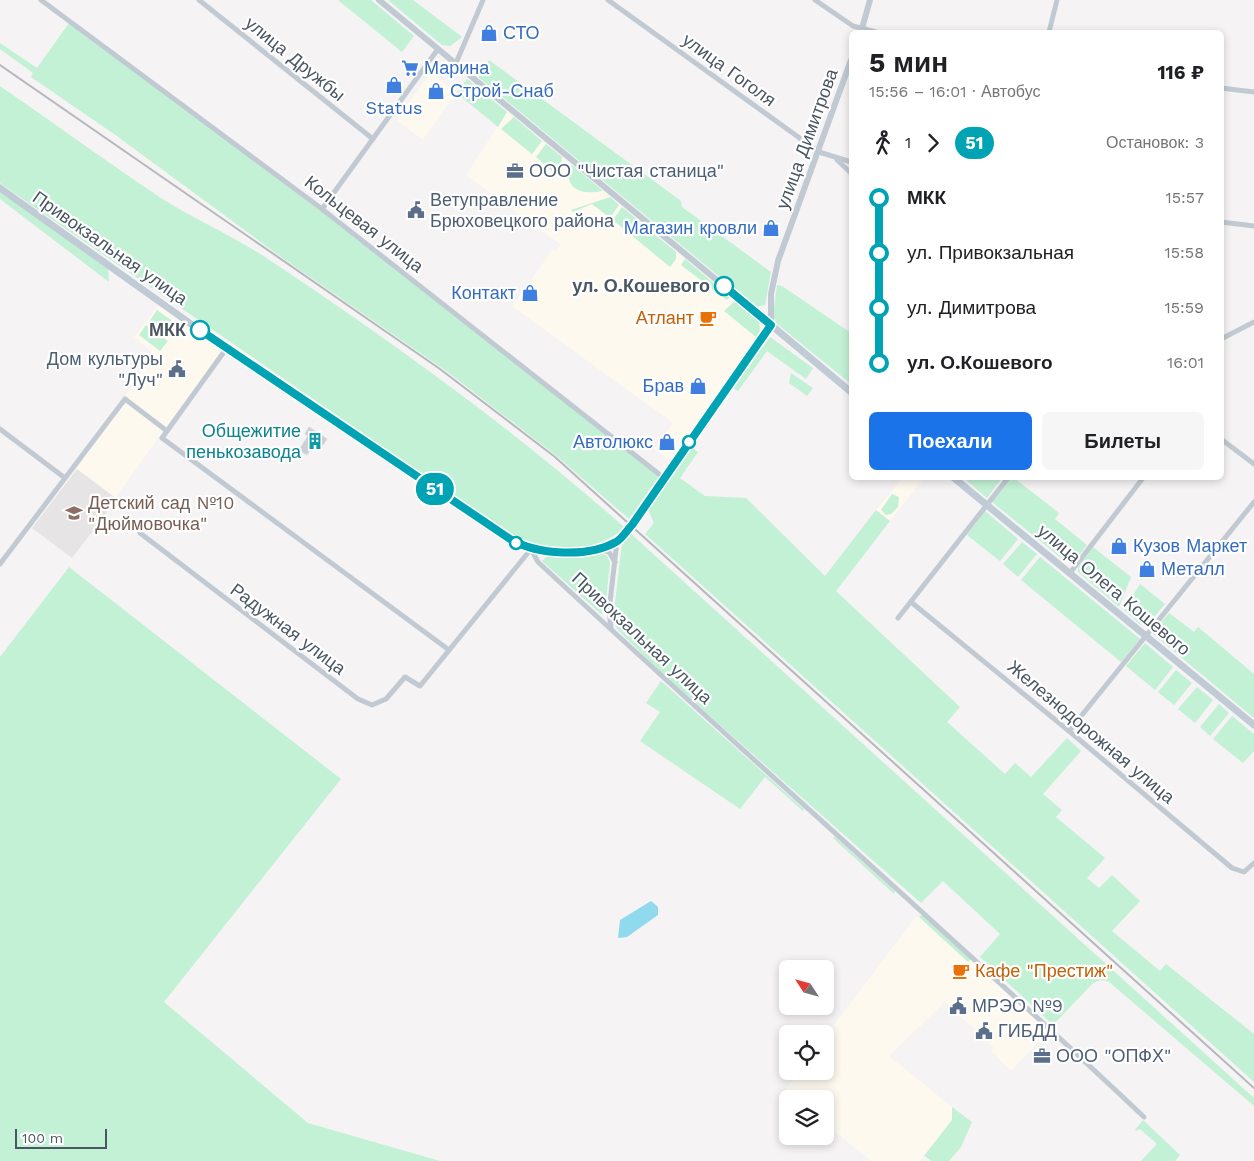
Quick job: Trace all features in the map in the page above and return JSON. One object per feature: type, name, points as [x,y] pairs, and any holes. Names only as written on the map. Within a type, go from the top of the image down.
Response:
[{"type":"main road","name":"Привокзальная улица","points":[[0,188],[226,348],[505,536],[531,549]]},
{"type":"main road","points":[[531,549],[556,552],[597,548],[618,542],[771,325],[849,390]]},
{"type":"main road","name":"улица Олега Кошевого","points":[[956,480],[1254,726]]},
{"type":"street","name":"Кольцевая улица","points":[[40,0],[322,208],[664,478]]},
{"type":"street","name":"улица Дружбы","points":[[199,0],[373,139]]},
{"type":"street","points":[[379,0],[771,325]]},
{"type":"street","points":[[456,62],[483,0]]},
{"type":"street","name":"улица Гоголя","points":[[608,0],[818,152],[849,162]]},
{"type":"street","points":[[815,0],[860,30]]},
{"type":"street","points":[[861,30],[870,0]]},
{"type":"street","points":[[1050,30],[1057,0]]},
{"type":"street","points":[[322,208],[438,49]]},
{"type":"street","name":"улица Димитрова","points":[[771,325],[771,294],[776,268],[849,66]]},
{"type":"street","points":[[1224,88],[1254,92]]},
{"type":"street","name":"улица Гоголя","points":[[836,159],[849,171]]},
{"type":"street","points":[[1224,222],[1254,226]]},
{"type":"street","points":[[1224,337],[1254,322]]},
{"type":"street","points":[[226,348],[162,438],[448,650],[531,549]]},
{"type":"street","points":[[0,564],[125,400],[167,431]]},
{"type":"street","points":[[0,429],[65,478]]},
{"type":"street","points":[[1224,441],[1254,464]]},
{"type":"street","points":[[898,618],[1006,480]]},
{"type":"street","points":[[1070,573],[1141,480]]},
{"type":"street","points":[[1069,731],[1254,502]]},
{"type":"street","name":"Радужная улица","points":[[140,533],[362,702],[372,705],[381,703],[405,677],[420,686],[448,650]]},
{"type":"street","points":[[611,629],[609,611],[618,542]]},
{"type":"street","points":[[597,548],[609,552],[615,562]]},
{"type":"street","name":"Привокзальная улица","points":[[531,549],[538,562],[661,677],[916,904],[1144,1116]]},
{"type":"street","name":"Железнодорожная улица","points":[[911,602],[1232,868],[1244,872],[1254,863]]},
{"type":"shaded area","points":[[431,72],[456,93],[423,140],[396,120]]},
{"type":"shaded area","points":[[507,112],[759,321],[760,331],[670,461],[654,449],[673,423],[512,306],[553,249],[555,251],[561,245],[466,175]]},
{"type":"shaded area","points":[[159,304],[223,349],[72,558],[32,528],[84,458],[80,455],[155,355],[134,337]]},
{"type":"shaded area","name":"Детский сад №10 \"Дюймовочка\"","points":[[77,469],[117,499],[72,558],[32,528]]},
{"type":"shaded area","points":[[900,480],[922,480],[890,521],[876,510]]},
{"type":"shaded area","points":[[919,917],[968,962],[971,959],[1048,1032],[1011,1071],[991,1051],[993,1047],[945,1002],[889,1056],[952,1107],[952,1120],[920,1161],[871,1161],[834,1131],[834,1090],[785,1090],[793,1080],[834,1080],[834,1025],[915,918]]},
{"type":"green space","points":[[338,0],[371,0],[414,36],[402,52]]},
{"type":"green space","points":[[388,0],[413,0],[462,37],[450,46],[442,45]]},
{"type":"green space","points":[[69,23],[321,211],[659,476],[629,519],[559,458],[449,373],[281,257],[114,134],[31,77],[33,73],[0,49],[0,43],[37,68]]},
{"type":"green space","points":[[489,60],[681,201],[682,207],[771,272],[765,305],[756,307],[478,77]]},
{"type":"green space","points":[[467,79],[507,112],[498,127],[457,93]]},
{"type":"green space","points":[[0,86],[161,198],[258,252],[362,323],[496,421],[624,527],[605,540],[581,548],[555,550],[529,545],[511,535],[0,183]]},
{"type":"green space","points":[[514,117],[542,141],[532,154],[501,129]]},
{"type":"green space","points":[[546,144],[562,157],[560,178],[536,157]]},
{"type":"green space","points":[[572,165],[602,191],[583,192],[573,186],[568,176],[568,168]]},
{"type":"green space","points":[[0,191],[108,268],[109,282],[0,199]]},
{"type":"green space","points":[[610,197],[619,205],[610,218],[592,204],[573,212],[571,210]]},
{"type":"green space","points":[[622,207],[676,252],[676,259],[670,267],[613,220]]},
{"type":"green space","points":[[685,259],[730,297],[727,300],[681,265]]},
{"type":"green space","points":[[777,285],[782,286],[849,332],[849,382],[776,323],[773,315]]},
{"type":"green space","points":[[735,301],[759,321],[760,331],[756,337],[724,311]]},
{"type":"green space","points":[[157,310],[179,326],[170,338],[149,322]]},
{"type":"green space","points":[[146,325],[168,341],[160,351],[139,335]]},
{"type":"green space","points":[[770,337],[813,368],[806,379],[767,351],[738,391],[733,388]]},
{"type":"green space","points":[[791,373],[813,388],[807,396],[789,383]]},
{"type":"green space","points":[[692,447],[698,452],[680,478],[705,496],[746,498],[825,576],[876,510],[890,521],[836,591],[960,707],[947,722],[1005,774],[1015,763],[1031,777],[1067,738],[1081,751],[1043,794],[1062,810],[1056,817],[1105,858],[1087,878],[1099,888],[1112,875],[1140,901],[1112,931],[1160,971],[1166,964],[1254,1034],[1254,1082],[645,534],[654,523],[648,509]]},
{"type":"green space","points":[[966,480],[1000,480],[987,498]]},
{"type":"green space","points":[[1009,480],[1017,480],[1059,513],[1055,519],[1087,545],[1076,559],[1065,561],[992,502]]},
{"type":"green space","points":[[892,494],[899,497],[898,507],[891,514],[886,515],[881,510]]},
{"type":"green space","points":[[985,511],[1018,539],[1000,561],[967,535]]},
{"type":"green space","points":[[630,533],[1254,1098],[1254,1106],[1108,981],[1100,980],[1093,983],[1053,1025],[980,957],[1000,934],[943,881],[921,903],[658,670],[617,629],[613,620],[622,543]]},
{"type":"green space","points":[[1022,542],[1037,554],[1018,577],[1003,564]]},
{"type":"green space","points":[[1093,547],[1131,577],[1119,607],[1078,572],[1078,567]]},
{"type":"green space","points":[[600,552],[607,556],[610,562],[605,610],[601,614],[542,561],[547,556]]},
{"type":"green space","points":[[1040,557],[1140,639],[1121,662],[1021,580]]},
{"type":"green space","points":[[69,567],[341,779],[164,1002],[308,1123],[440,1161],[0,1161],[0,657]]},
{"type":"green space","points":[[1140,584],[1165,604],[1147,626],[1140,624],[1124,610]]},
{"type":"green space","points":[[1169,613],[1194,632],[1198,627],[1254,674],[1254,718],[1152,633]]},
{"type":"green space","points":[[1145,643],[1173,667],[1155,690],[1126,666]]},
{"type":"green space","points":[[1176,670],[1192,683],[1174,705],[1158,692]]},
{"type":"green space","points":[[661,681],[804,809],[803,811],[765,777],[740,809],[640,741],[660,712],[646,703]]},
{"type":"green space","points":[[1197,687],[1213,700],[1195,723],[1178,709]]},
{"type":"green space","points":[[1219,704],[1229,713],[1210,736],[1200,727]]},
{"type":"green space","points":[[1232,716],[1254,734],[1254,751],[1243,763],[1213,739]]},
{"type":"green space","points":[[835,837],[895,891],[894,894],[833,838]]},
{"type":"green space","points":[[923,914],[971,959],[968,962],[919,917]]},
{"type":"green space","points":[[952,1107],[972,1122],[961,1147],[949,1161],[932,1161],[924,1156],[952,1120]]},
{"type":"green space","points":[[1143,1120],[1180,1155],[1175,1161],[1141,1161],[1157,1144],[1140,1129],[1135,1130]]},
{"type":"water","points":[[651,901],[658,907],[658,915],[627,937],[618,938],[620,920]]},
{"type":"building","name":"Общежитие пенькозавода","points":[[309,427],[327,439],[323,445],[314,443],[307,455],[299,450],[308,436],[305,434]]},
{"type":"railway","points":[[0,65],[440,369],[555,457],[1254,1088]]},
{"type":"bus line","name":"51","points":[[200,330],[510,539],[535,550],[568,552],[597,548],[618,542],[632,525],[771,325],[724,286]]},
{"type":"place","name":"СТО","points":[[489,33]]},
{"type":"place","name":"Марина","points":[[410,68]]},
{"type":"place","name":"Status","points":[[394,85]]},
{"type":"place","name":"Строй-Снаб","points":[[436,91]]},
{"type":"place","name":"ООО \"Чистая станица\"","points":[[515,171]]},
{"type":"place","name":"Ветуправление Брюховецкого района","points":[[416,210]]},
{"type":"place","name":"Магазин кровли","points":[[771,228]]},
{"type":"place","name":"ул. О.Кошевого","points":[[724,286]]},
{"type":"place","name":"Контакт","points":[[530,293]]},
{"type":"place","name":"Атлант","points":[[708,318]]},
{"type":"place","name":"МКК","points":[[200,330]]},
{"type":"place","name":"Дом культуры \"Луч\"","points":[[177,369]]},
{"type":"place","name":"Брав","points":[[698,386]]},
{"type":"place","name":"Общежитие пенькозавода","points":[[315,441]]},
{"type":"place","name":"Автолюкс","points":[[667,442]]},
{"type":"place","name":"Детский сад №10 \"Дюймовочка\"","points":[[74,513]]},
{"type":"place","name":"Кузов Маркет","points":[[1119,546]]},
{"type":"place","name":"Металл","points":[[1147,569]]},
{"type":"place","name":"Кафе \"Престиж\"","points":[[961,971]]},
{"type":"place","name":"МРЭО №9","points":[[958,1006]]},
{"type":"place","name":"ГИБДД","points":[[984,1031]]},
{"type":"place","name":"ООО \"ОПФХ\"","points":[[1042,1056]]}]
